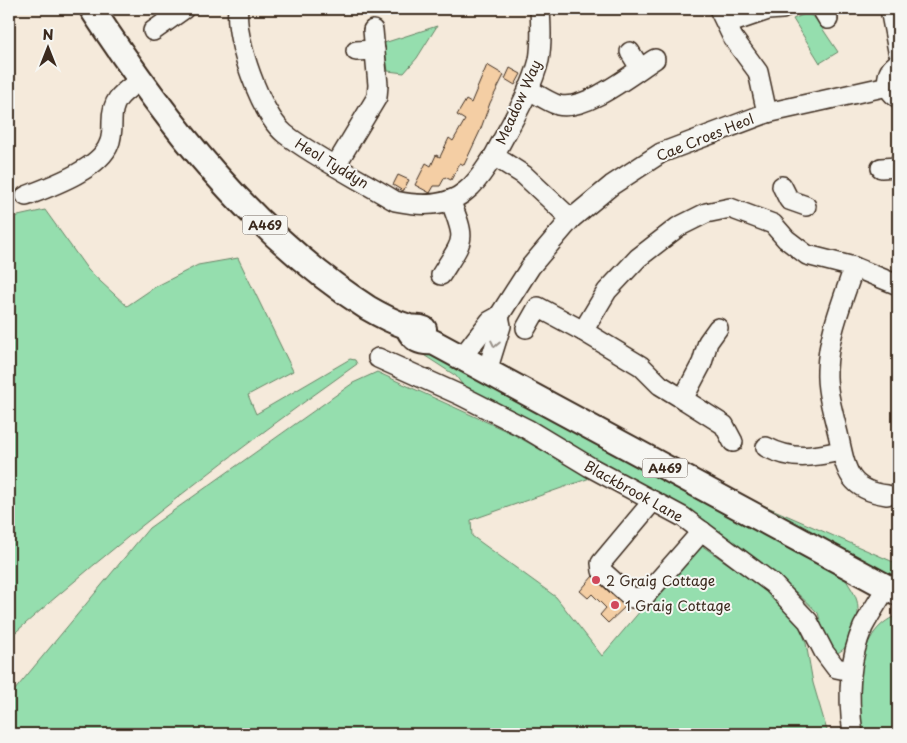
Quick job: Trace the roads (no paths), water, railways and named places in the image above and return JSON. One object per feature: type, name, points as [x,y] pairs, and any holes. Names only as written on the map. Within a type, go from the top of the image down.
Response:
[{"type":"main road","name":"A469","points":[[92,9],[140,80],[182,132],[254,215],[321,275],[370,309],[408,328],[412,337],[423,343],[433,342],[462,357],[893,590]]},
{"type":"street","name":"Heol Tyddyn","points":[[238,9],[237,18],[246,63],[269,116],[284,133],[395,201],[416,205],[450,200],[468,190],[494,156]]},
{"type":"street","name":"Meadow Way","points":[[540,9],[542,37],[538,61],[528,89],[494,156],[524,175],[571,219]]},
{"type":"street","points":[[767,113],[758,72],[733,38],[723,16],[782,9]]},
{"type":"street","points":[[890,9],[898,51]]},
{"type":"street","points":[[154,31],[172,13]]},
{"type":"street","points":[[336,166],[377,96],[366,50],[373,30]]},
{"type":"street","points":[[528,89],[559,105],[574,105],[586,102],[642,60]]},
{"type":"street","points":[[893,92],[888,74],[898,63]]},
{"type":"street","points":[[26,196],[55,184],[93,164],[103,156],[110,144],[113,105],[119,96],[140,80]]},
{"type":"street","name":"Cae Croes Heol","points":[[462,357],[490,321],[499,316],[531,266],[571,219],[612,185],[661,153],[714,131],[767,113],[893,92]]},
{"type":"street","points":[[773,224],[792,197]]},
{"type":"street","points":[[440,275],[462,241],[461,228],[450,200]]},
{"type":"street","points":[[584,331],[607,291],[638,258],[678,227],[706,213],[730,208],[773,224],[786,239],[807,255],[854,267],[898,285]]},
{"type":"street","points":[[854,267],[835,324],[827,370],[829,396],[843,460],[852,479],[863,489],[887,495]]},
{"type":"street","points":[[526,328],[538,307],[584,331],[641,366],[660,385],[724,425],[733,442]]},
{"type":"street","name":"Cae Croes Heol","points":[[487,371],[501,326],[499,316]]},
{"type":"street","points":[[684,399],[702,363],[708,342],[718,328]]},
{"type":"street","name":"Blackbrook Lane","points":[[378,358],[460,395],[527,429],[683,517],[773,584],[808,621],[824,652],[836,668],[852,671]]},
{"type":"street","points":[[766,447],[783,456],[820,456],[843,460]]},
{"type":"street","points":[[653,501],[601,563],[602,571],[632,598],[644,597],[702,531]]},
{"type":"street","points":[[853,734],[848,700],[852,671],[863,628],[893,590]]},
{"type":"place","name":"2 Graig Cottage","points":[[596,580]]},
{"type":"place","name":"1 Graig Cottage","points":[[615,605]]}]
